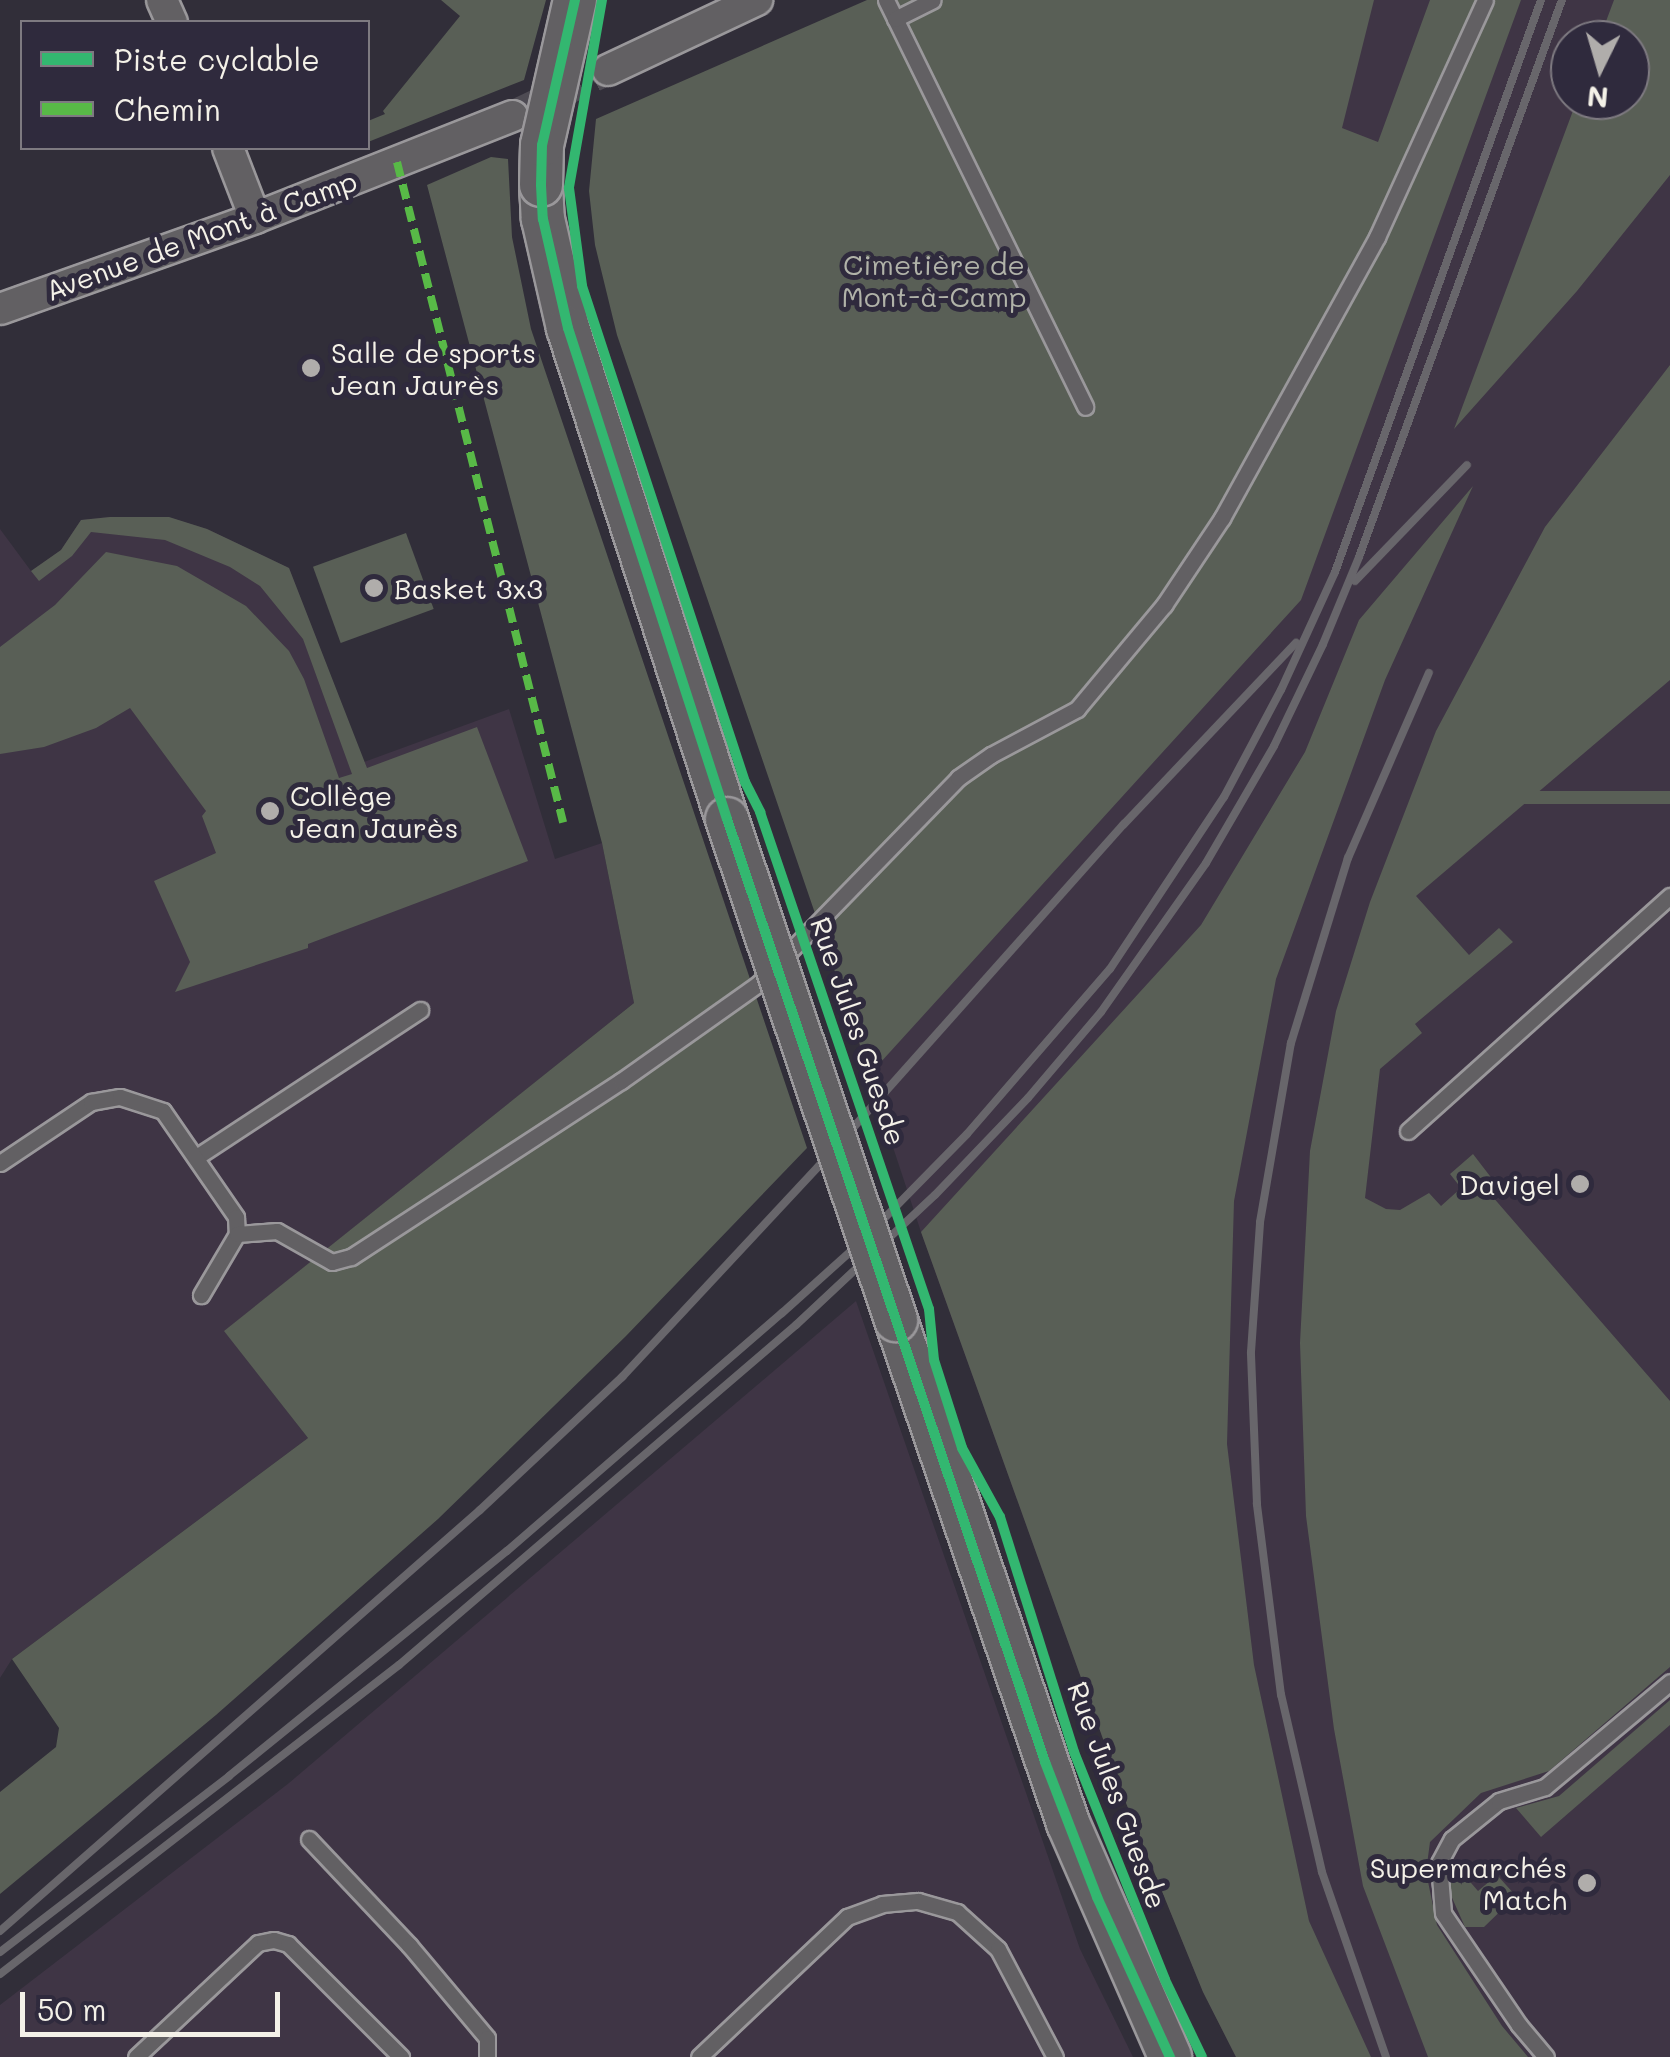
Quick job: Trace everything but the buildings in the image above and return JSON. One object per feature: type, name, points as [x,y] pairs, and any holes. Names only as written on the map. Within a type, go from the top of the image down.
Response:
[{"type":"street","name":"Rue Jules Guesde","points":[[575,0],[542,145],[540,185],[543,218],[568,328],[727,818],[1016,1674],[1096,1897],[1170,2057]]},
{"type":"street","points":[[608,70],[757,0]]},
{"type":"street","name":"Avenue de Mont à Camp","points":[[0,309],[254,218],[512,116]]},
{"type":"street","points":[[229,150],[254,218]]},
{"type":"lane","points":[[886,0],[1085,407]]},
{"type":"lane","points":[[895,19],[934,0]]},
{"type":"lane","points":[[237,1234],[277,1231],[332,1262],[351,1258],[620,1081],[758,984],[958,778],[991,755],[1076,709],[1164,605],[1222,518],[1377,237],[1485,0]]},
{"type":"lane","points":[[1408,1131],[1670,896]]},
{"type":"lane","points":[[198,1156],[420,1010]]},
{"type":"lane","points":[[0,1163],[90,1102],[120,1097],[163,1111],[198,1156],[236,1217],[237,1234],[201,1295]]},
{"type":"lane","points":[[1546,2057],[1519,2025],[1442,1912],[1439,1863],[1452,1840],[1499,1801],[1545,1787],[1670,1682]]},
{"type":"lane","points":[[309,1839],[409,1945],[487,2038],[487,2057]]},
{"type":"lane","points":[[699,2057],[847,1917],[882,1904],[918,1901],[957,1912],[998,1949],[1055,2057]]},
{"type":"lane","points":[[136,2057],[258,1943],[274,1940],[288,1944],[401,2057]]},
{"type":"shaded area","points":[[1307,0],[1670,0],[1670,2057],[1236,2057],[1203,1992],[1126,1803],[921,1232],[787,826]]},
{"type":"shaded area","points":[[168,517],[207,529],[289,568],[364,762],[509,709],[555,859],[602,843],[634,1003],[225,1331],[308,1438],[12,1659],[0,1678],[0,529],[31,571],[61,550],[81,520]]},
{"type":"shaded area","points":[[856,1301],[1080,1949],[1133,2057],[0,2057],[0,2005],[289,1783]]},
{"type":"green space","points":[[441,0],[546,0],[524,80],[370,141],[370,120],[385,114],[383,111],[460,16]]},
{"type":"green space","name":"Cimetière de Mont-à-Camp","points":[[867,0],[1374,0],[1342,128],[1378,142],[1430,0],[1521,0],[1301,600],[870,1074],[617,335],[595,245],[589,191],[596,119]]},
{"type":"green space","points":[[1614,0],[1670,0],[1670,175],[1577,291],[1454,429],[1570,120],[1650,120],[1650,20],[1606,20]]},
{"type":"green space","points":[[491,157],[508,159],[512,237],[531,329],[807,1148],[626,1336],[438,1519],[216,1715],[0,1894],[0,1792],[56,1747],[59,1728],[12,1659],[308,1438],[224,1331],[634,1003],[602,843],[427,185]]},
{"type":"green space","points":[[1670,365],[1670,680],[1416,896],[1469,955],[1499,928],[1513,942],[1415,1024],[1422,1033],[1380,1069],[1365,1198],[1386,1209],[1400,1210],[1429,1193],[1441,1206],[1461,1188],[1450,1174],[1473,1154],[1493,1180],[1485,1188],[1670,1401],[1670,1667],[1549,1771],[1481,1793],[1430,1842],[1426,1872],[1437,1925],[1502,2026],[1528,2057],[1428,2057],[1363,1886],[1334,1729],[1306,1516],[1300,1343],[1310,1151],[1336,1011],[1370,902],[1436,731],[1545,527]]},
{"type":"green space","points":[[1473,486],[1385,680],[1276,979],[1234,1201],[1227,1444],[1254,1665],[1309,1921],[1371,2057],[1236,2057],[1203,1992],[1126,1803],[921,1232],[1201,925],[1305,752],[1359,620]]},
{"type":"green space","name":"Collège Jean Jaurès","points":[[169,517],[207,529],[289,568],[367,768],[477,727],[528,861],[308,944],[308,948],[175,992],[190,962],[154,881],[216,853],[202,816],[206,811],[130,708],[96,728],[44,747],[0,754],[0,647],[55,605],[106,552],[177,566],[246,606],[289,651],[304,679],[339,778],[352,774],[303,639],[260,586],[230,567],[165,540],[91,532],[72,556],[39,581],[31,571],[61,550],[81,520]]},
{"type":"green space","name":"Basket 3x3","points":[[406,533],[434,609],[341,643],[313,567]]},
{"type":"green space","points":[[1467,791],[1670,791],[1670,804],[1467,804]]},
{"type":"green space","points":[[1670,1700],[1670,1725],[1541,1837],[1516,1808],[1559,1796]]},
{"type":"green space","points":[[1453,1862],[1478,1891],[1497,1875],[1516,1896],[1484,1927],[1465,1927],[1449,1891]]},
{"type":"tunnel","points":[[512,116],[608,70]]},
{"type":"railway","points":[[0,1952],[229,1776],[507,1551],[782,1313],[859,1244],[967,1134],[1110,969],[1224,797],[1281,690],[1335,572],[1541,0]]},
{"type":"railway","points":[[0,1974],[399,1665],[796,1325],[935,1195],[1028,1098],[1101,1012],[1206,863],[1274,746],[1323,644],[1359,557],[1562,0]]},
{"type":"railway","points":[[1355,581],[1467,465]]},
{"type":"railway","points":[[0,1931],[480,1510],[622,1377],[819,1166],[1124,824],[1296,643]]},
{"type":"railway","points":[[1386,2057],[1322,1872],[1281,1695],[1257,1504],[1251,1352],[1260,1222],[1291,1043],[1348,858],[1429,673]]},
{"type":"marked path","points":[[397,162],[563,822]]},
{"type":"cycle path","points":[[575,0],[542,145],[541,185],[543,219],[568,328],[727,819],[1045,1762],[1097,1897],[1170,2057]]},
{"type":"cycle path","points":[[602,0],[569,188],[582,286],[745,782],[760,812],[929,1309],[934,1360],[962,1448],[1000,1517],[1074,1752],[1165,1980],[1202,2057]]},
{"type":"place","name":"Salle de sports Jean Jaurès","points":[[311,368]]},
{"type":"place","name":"Basket 3x3","points":[[374,588]]},
{"type":"place","name":"Collège Jean Jaurès","points":[[270,811]]},
{"type":"place","name":"Davigel","points":[[1580,1184]]},
{"type":"place","name":"Supermarchés Match","points":[[1587,1883]]}]
